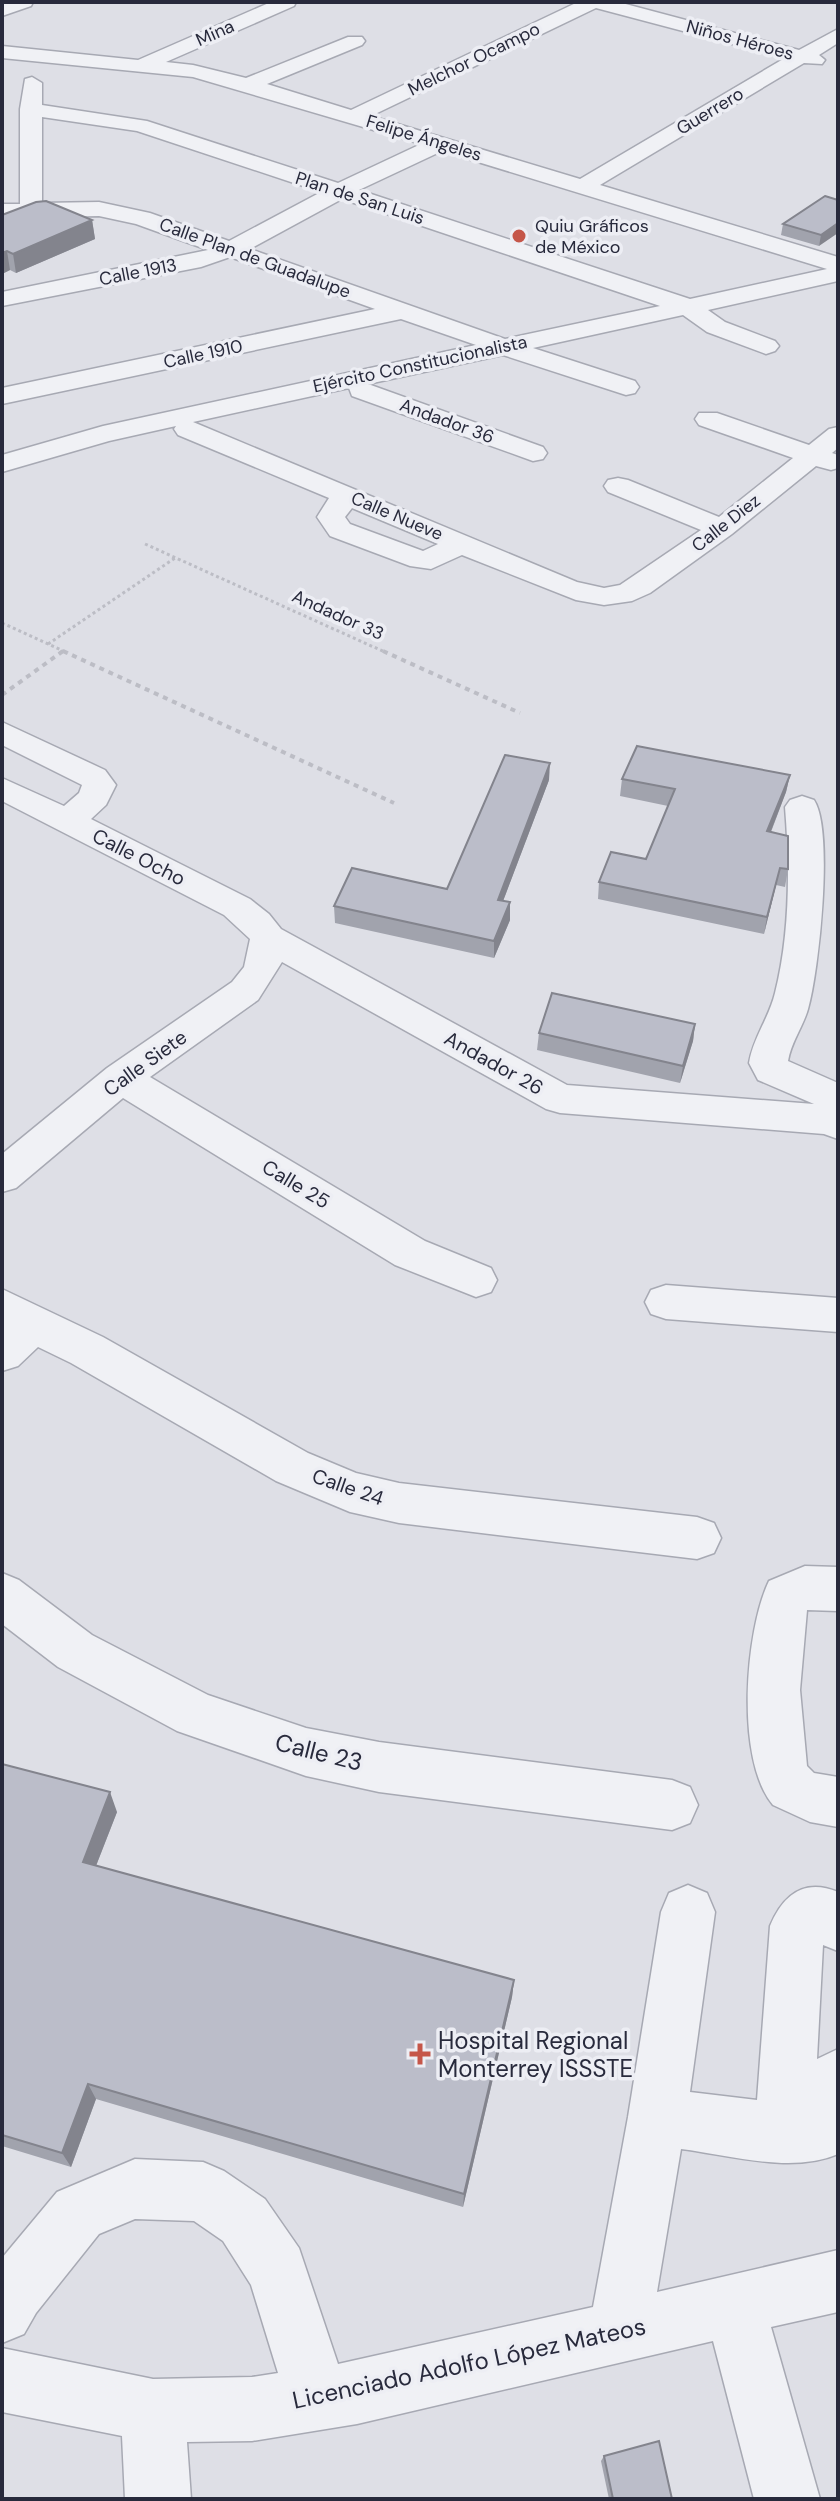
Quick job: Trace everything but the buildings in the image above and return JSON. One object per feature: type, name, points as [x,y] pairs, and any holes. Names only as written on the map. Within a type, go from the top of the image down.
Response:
[{"type":"street","points":[[2,10],[24,2]]},
{"type":"street","name":"Mina","points":[[143,65],[287,2]]},
{"type":"street","name":"Niños Héroes","points":[[595,2],[838,66]]},
{"type":"street","name":"Melchor Ocampo","points":[[354,116],[595,2]]},
{"type":"street","name":"Guerrero","points":[[582,187],[838,35]]},
{"type":"street","points":[[248,85],[355,41]]},
{"type":"street","name":"Felipe Ángeles","points":[[2,52],[193,71],[248,85],[582,187],[837,274]]},
{"type":"street","points":[[31,210],[30,109],[34,55]]},
{"type":"street","name":"Plan de San Luis","points":[[30,109],[140,125],[693,311],[716,327],[766,346]]},
{"type":"street","name":"Calle 1913","points":[[2,299],[201,260],[232,249],[340,191],[441,143]]},
{"type":"street","name":"Calle Plan de Guadalupe","points":[[2,211],[113,210],[626,387]]},
{"type":"street","name":"Ejército Constitucionalista","points":[[2,477],[63,456],[526,354],[837,274]]},
{"type":"street","name":"Calle 1910","points":[[2,396],[403,311]]},
{"type":"street","name":"Ejército Constitucionalista","points":[[2,464],[103,434],[501,346],[693,311]]},
{"type":"street","name":"Andador 36","points":[[361,390],[533,453]]},
{"type":"street","points":[[708,419],[825,460]]},
{"type":"street","name":"Calle Nueve","points":[[187,429],[349,496],[329,519],[340,530],[420,560],[431,560],[462,543],[567,588],[589,596],[607,598]]},
{"type":"street","name":"Calle Diez","points":[[607,598],[626,595],[640,587],[825,460],[838,435]]},
{"type":"street","points":[[618,486],[722,528]]},
{"type":"street","points":[[2,732],[93,777],[99,785],[94,798],[68,821]]},
{"type":"street","name":"Calle Ocho","points":[[2,788],[237,907],[256,922],[268,938]]},
{"type":"street","points":[[802,807],[807,850],[800,947],[789,1011],[768,1063],[772,1070],[838,1099]]},
{"type":"street","name":"Calle Siete","points":[[2,1177],[121,1078],[245,991],[259,976],[268,957],[268,938]]},
{"type":"street","name":"Andador 26","points":[[268,938],[560,1099],[828,1120],[838,1124]]},
{"type":"street","name":"Calle 25","points":[[121,1078],[410,1253],[476,1280]]},
{"type":"street","points":[[666,1302],[838,1315]]},
{"type":"street","name":"Calle 24","points":[[12,1328],[87,1350],[292,1467],[350,1492],[399,1503],[697,1538]]},
{"type":"street","points":[[838,1589],[805,1588],[786,1596],[777,1632],[776,1744],[789,1784],[806,1797],[838,1802]]},
{"type":"street","name":"Calle 23","points":[[2,1595],[75,1651],[195,1714],[306,1752],[379,1767],[672,1805]]},
{"type":"street","points":[[619,2331],[657,2117],[688,1912]]},
{"type":"street","points":[[784,2133],[797,1926],[808,1915],[822,1913],[838,1924]]},
{"type":"street","points":[[657,2117],[784,2133],[819,2133],[831,2123],[838,2078]]},
{"type":"street","points":[[2,2312],[30,2270],[78,2213],[135,2189],[203,2192],[244,2220],[277,2270],[317,2398]]},
{"type":"street","name":"Licenciado Adolfo López Mateos","points":[[2,2380],[153,2411],[252,2409],[357,2392],[838,2281]]},
{"type":"street","points":[[734,2305],[787,2499]]},
{"type":"street","points":[[153,2411],[158,2499]]},
{"type":"path","name":"Andador 33","points":[[145,544],[520,713]]},
{"type":"path","points":[[48,644],[176,558]]},
{"type":"path","points":[[2,623],[394,803]]},
{"type":"path","points":[[2,695],[63,651]]},
{"type":"place","name":"Quiu Gráficos de México","points":[[519,236]]},
{"type":"place","name":"Hospital Regional Monterrey ISSSTE","points":[[420,2054]]}]
